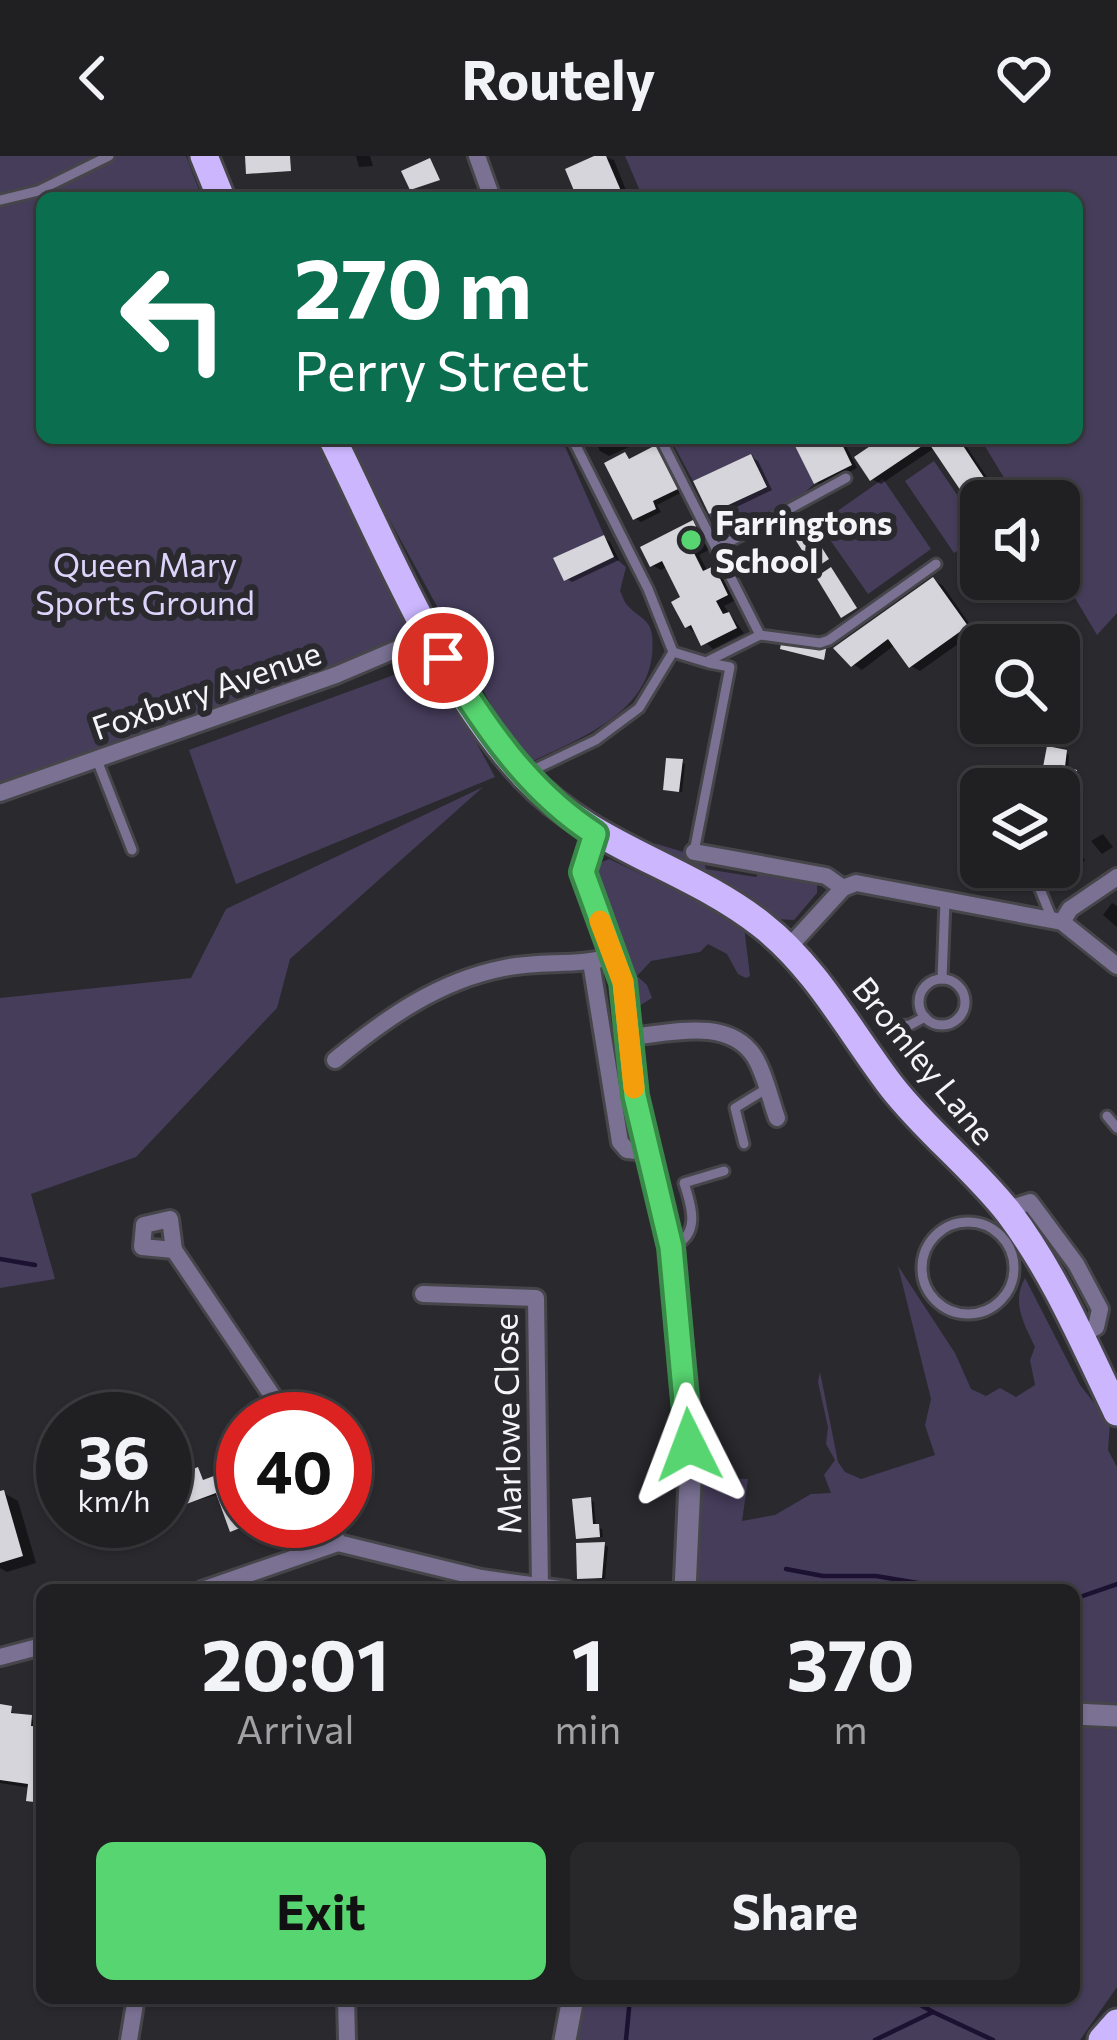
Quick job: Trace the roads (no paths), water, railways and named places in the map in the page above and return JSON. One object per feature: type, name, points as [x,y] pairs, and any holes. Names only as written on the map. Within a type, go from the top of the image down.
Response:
[{"type":"main road","points":[[204,156],[219,192]]},
{"type":"main road","name":"Bromley Lane","points":[[335,444],[430,635],[523,774],[570,818],[737,907],[788,948],[897,1093],[1006,1210],[1041,1260],[1117,1412]]},
{"type":"main road","points":[[1102,2040],[1117,2023]]},
{"type":"street","points":[[476,156],[490,192]]},
{"type":"street","name":"Foxbury Avenue","points":[[0,793],[351,670],[430,635]]},
{"type":"street","points":[[595,834],[583,872],[623,982],[646,1152],[671,1247],[688,1407],[691,1483],[685,1584]]},
{"type":"street","points":[[694,852],[826,876],[843,887]]},
{"type":"street","points":[[1057,921],[1117,877]]},
{"type":"street","points":[[788,948],[843,887],[856,884],[1057,921],[1117,966]]},
{"type":"street","points":[[335,1060],[380,1023],[430,993],[464,980],[504,968],[614,956]]},
{"type":"street","points":[[591,962],[620,1142],[627,1150],[646,1152]]},
{"type":"street","points":[[629,1037],[704,1030],[739,1041],[754,1057],[777,1118]]},
{"type":"street","points":[[1006,1210],[1030,1202],[1076,1264],[1100,1309],[1096,1327],[1080,1335]]},
{"type":"street","points":[[174,1250],[270,1392]]},
{"type":"street","name":"Marlowe Close","points":[[423,1294],[536,1298],[541,1584]]},
{"type":"street","points":[[220,1584],[326,1548]]},
{"type":"street","points":[[355,1548],[521,1584]]},
{"type":"street","points":[[0,1658],[36,1648]]},
{"type":"street","points":[[1080,1714],[1117,1716]]},
{"type":"street","points":[[129,2040],[135,2004]]},
{"type":"street","points":[[346,2004],[347,2040]]},
{"type":"street","points":[[565,2040],[572,2004]]},
{"type":"lane","points":[[0,200],[38,191],[109,156]]},
{"type":"lane","points":[[575,444],[648,590],[673,652]]},
{"type":"lane","points":[[663,444],[760,635]]},
{"type":"lane","points":[[716,549],[846,478]]},
{"type":"lane","points":[[706,662],[760,635],[820,643],[829,640],[936,564]]},
{"type":"lane","points":[[673,652],[730,667],[694,852]]},
{"type":"lane","points":[[523,774],[596,740],[639,708],[673,652]]},
{"type":"lane","points":[[97,759],[132,850]]},
{"type":"lane","points":[[1041,888],[1057,921]]},
{"type":"lane","points":[[942,980],[946,899]]},
{"type":"lane","points":[[942,980],[960,989],[964,1009],[949,1024],[934,1024],[920,1006],[922,991],[942,980]]},
{"type":"lane","points":[[886,1026],[910,1025],[925,1017]]},
{"type":"lane","points":[[744,1144],[735,1108],[766,1089]]},
{"type":"lane","points":[[1107,1116],[1117,1128]]},
{"type":"lane","points":[[671,1247],[684,1241],[691,1227],[692,1208],[684,1183],[724,1172]]},
{"type":"lane","points":[[1013,1276],[1009,1247],[988,1227],[974,1222],[946,1227],[926,1249],[922,1264],[929,1294],[954,1313],[985,1312],[1008,1291],[1013,1276],[1041,1260]]},
{"type":"waterway","points":[[0,1259],[35,1265]]},
{"type":"waterway","points":[[786,1569],[923,1584]]},
{"type":"waterway","points":[[1080,1597],[1117,1584]]},
{"type":"waterway","points":[[626,2040],[629,2004]]},
{"type":"waterway","points":[[919,2004],[933,2012]]},
{"type":"waterway","points":[[875,2040],[933,2012],[993,2040]]},
{"type":"place","name":"Farringtons School","points":[[691,540]]},
{"type":"park label","name":"Queen Mary Sports Ground","points":[[145,582]]}]
